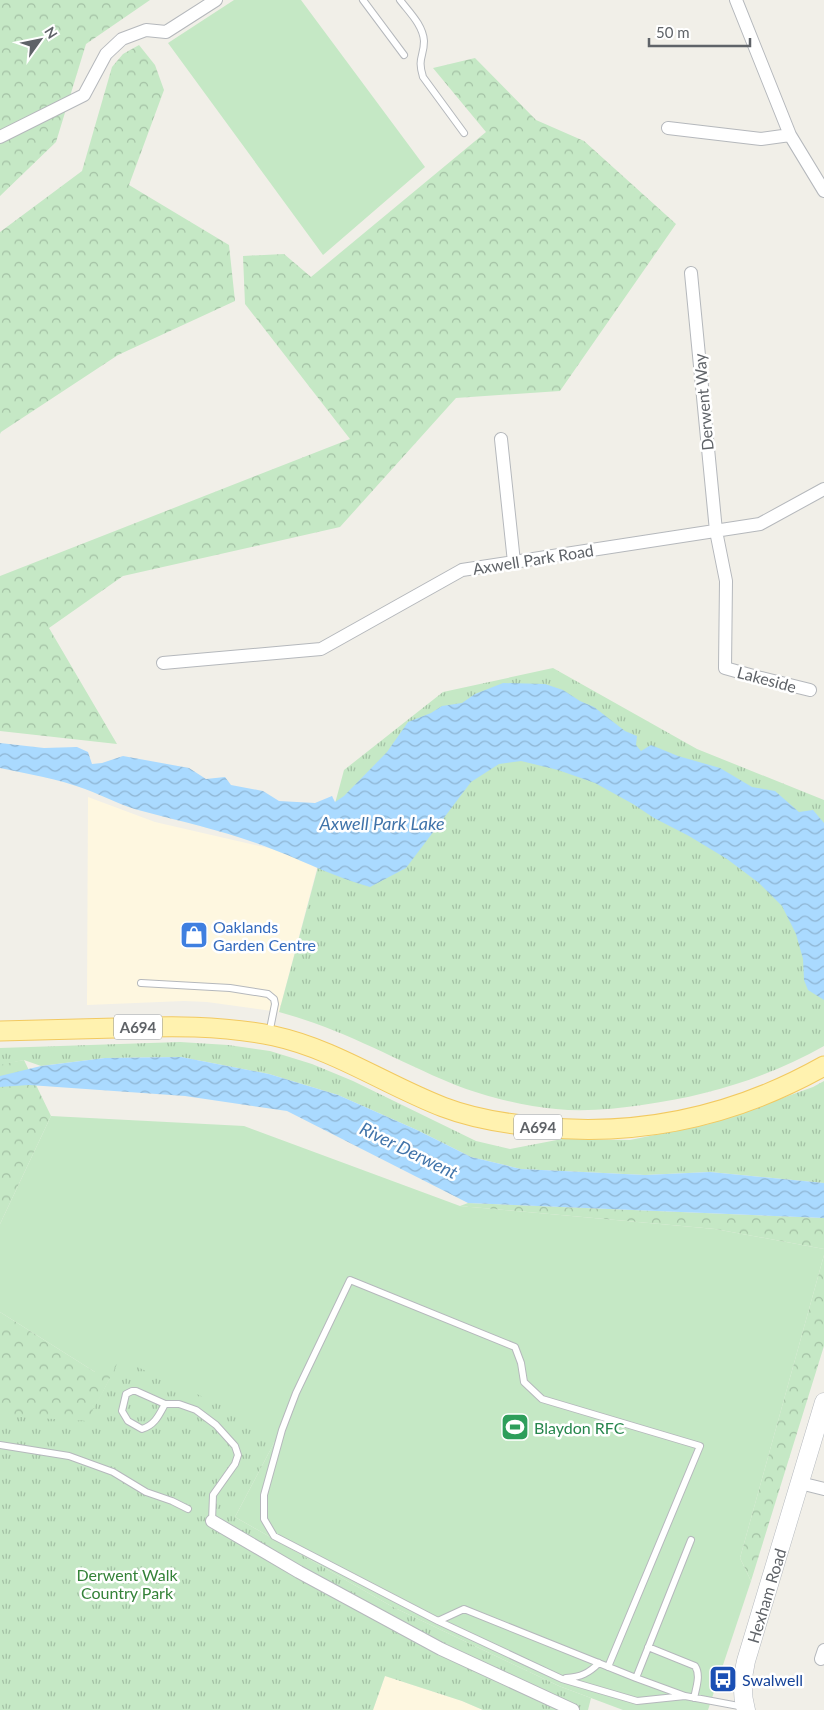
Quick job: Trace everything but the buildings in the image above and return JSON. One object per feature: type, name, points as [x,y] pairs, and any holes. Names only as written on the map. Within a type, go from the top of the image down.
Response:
[{"type":"main road","name":"A694","points":[[0,1031],[179,1026],[224,1028],[269,1035],[334,1055],[446,1108],[502,1123],[562,1130],[624,1129],[672,1123],[757,1097],[791,1083],[824,1066]]},
{"type":"main road","name":"Hexham Road","points":[[745,1709],[742,1678],[746,1661],[824,1402]]},
{"type":"street","points":[[0,137],[84,95],[106,54],[122,39],[146,30],[166,32],[216,0]]},
{"type":"street","points":[[736,0],[790,135],[824,191]]},
{"type":"street","points":[[668,128],[762,140],[790,135]]},
{"type":"street","name":"Derwent Way","points":[[691,273],[716,531],[726,582],[725,668]]},
{"type":"street","points":[[501,439],[514,562]]},
{"type":"street","name":"Axwell Park Road","points":[[163,663],[321,649],[462,570],[760,524],[824,489]]},
{"type":"street","name":"Lakeside","points":[[725,668],[810,690]]},
{"type":"street","points":[[800,1483],[824,1490]]},
{"type":"street","points":[[212,1521],[299,1572],[441,1649],[573,1710]]},
{"type":"lane","points":[[363,0],[404,55]]},
{"type":"lane","points":[[400,0],[422,30],[424,43],[419,66],[423,76],[464,133]]},
{"type":"lane","points":[[141,983],[230,988],[268,994],[274,999],[275,1004],[269,1035]]},
{"type":"lane","points":[[608,1667],[700,1446],[542,1399],[524,1382],[521,1363],[515,1346],[350,1280],[296,1393],[282,1430],[264,1495],[264,1519],[274,1536],[438,1622],[562,1679],[636,1701],[685,1696]]},
{"type":"lane","points":[[165,1404],[154,1422],[142,1429],[128,1421],[122,1411],[124,1398],[126,1394],[132,1391],[165,1404],[179,1404],[196,1410],[216,1425],[236,1446],[238,1454],[235,1464],[213,1496],[212,1521]]},
{"type":"lane","points":[[0,1445],[69,1456],[113,1472],[146,1492],[188,1509]]},
{"type":"lane","points":[[636,1678],[691,1540]]},
{"type":"lane","points":[[438,1622],[464,1609],[685,1696],[745,1709]]},
{"type":"lane","points":[[648,1647],[695,1666],[698,1671],[698,1677],[694,1698]]},
{"type":"lane","points":[[562,1679],[583,1676],[599,1663]]},
{"type":"shaded area","name":"Oaklands Garden Centre","points":[[88,797],[155,822],[277,850],[317,868],[279,1012],[207,1002],[184,1001],[87,1005]]},
{"type":"shaded area","points":[[385,1676],[462,1701],[483,1710],[373,1710]]},
{"type":"green space","points":[[0,0],[150,0],[86,44],[56,142],[0,196]]},
{"type":"green space","points":[[234,0],[301,0],[425,167],[323,255],[168,43]]},
{"type":"green space","points":[[139,45],[155,65],[164,90],[129,185],[229,245],[235,301],[118,355],[0,434],[0,232],[82,171],[112,67],[123,54]]},
{"type":"green space","points":[[475,58],[536,120],[584,141],[676,224],[560,391],[456,398],[340,527],[123,576],[49,628],[117,744],[0,731],[0,576],[350,439],[245,304],[243,256],[284,254],[311,277],[486,132],[433,68]]},
{"type":"green space","points":[[553,668],[697,749],[824,800],[824,1046],[759,1076],[713,1091],[631,1106],[599,1110],[567,1110],[517,1103],[453,1084],[325,1027],[279,1012],[344,770],[443,692]]},
{"type":"green space","points":[[180,1042],[228,1045],[270,1051],[312,1064],[353,1081],[476,1141],[510,1149],[562,1139],[630,1140],[709,1124],[813,1087],[824,1081],[824,1183],[710,1172],[645,1175],[521,1169],[471,1157],[417,1130],[338,1095],[269,1074],[181,1057],[105,1058],[41,1066],[24,1060],[0,1065],[0,1048]]},
{"type":"green space","points":[[24,1060],[51,1116],[0,1224],[0,1064]]},
{"type":"green space","name":"Blaydon RFC","points":[[51,1116],[244,1126],[460,1206],[715,1229],[824,1249],[824,1255],[740,1558],[751,1581],[708,1710],[623,1710],[559,1686],[393,1607],[235,1517],[274,1443],[95,1372],[0,1312],[0,1224]]},
{"type":"green space","points":[[468,1203],[824,1218],[824,1249],[715,1229],[460,1206]]},
{"type":"green space","points":[[824,1255],[824,1346],[751,1581],[740,1558]]},
{"type":"green space","points":[[0,1312],[95,1372],[120,1359],[94,1409],[131,1439],[0,1434]]},
{"type":"green space","name":"Derwent Walk Country Park","points":[[120,1359],[234,1411],[274,1443],[235,1517],[393,1607],[559,1686],[591,1698],[588,1710],[483,1710],[462,1701],[385,1676],[373,1710],[0,1710],[0,1409],[4,1416],[87,1421]]},
{"type":"water","name":"Axwell Park Lake","points":[[503,683],[545,684],[563,690],[594,707],[625,731],[637,736],[636,745],[641,751],[651,745],[678,756],[720,768],[752,787],[775,791],[799,812],[813,810],[824,823],[824,1000],[808,990],[804,980],[803,959],[796,934],[782,906],[759,883],[727,859],[633,804],[595,783],[558,770],[521,761],[499,764],[471,782],[406,868],[370,887],[244,839],[135,809],[64,782],[0,768],[0,743],[44,748],[77,747],[88,752],[92,764],[102,763],[123,756],[189,768],[206,779],[225,777],[231,785],[263,791],[279,801],[315,803],[332,796],[335,802],[344,796],[387,752],[408,722],[431,713],[442,706],[462,703],[475,694]]},
{"type":"water","name":"River Derwent","points":[[181,1057],[269,1074],[338,1095],[417,1130],[471,1157],[521,1169],[645,1175],[710,1172],[824,1183],[824,1218],[468,1203],[287,1111],[185,1096],[29,1085],[0,1087],[0,1076],[41,1066],[105,1058]]},
{"type":"place","name":"Oaklands Garden Centre","points":[[194,935]]},
{"type":"place","name":"Blaydon RFC","points":[[515,1427]]},
{"type":"place","name":"Swalwell","points":[[723,1679]]}]
